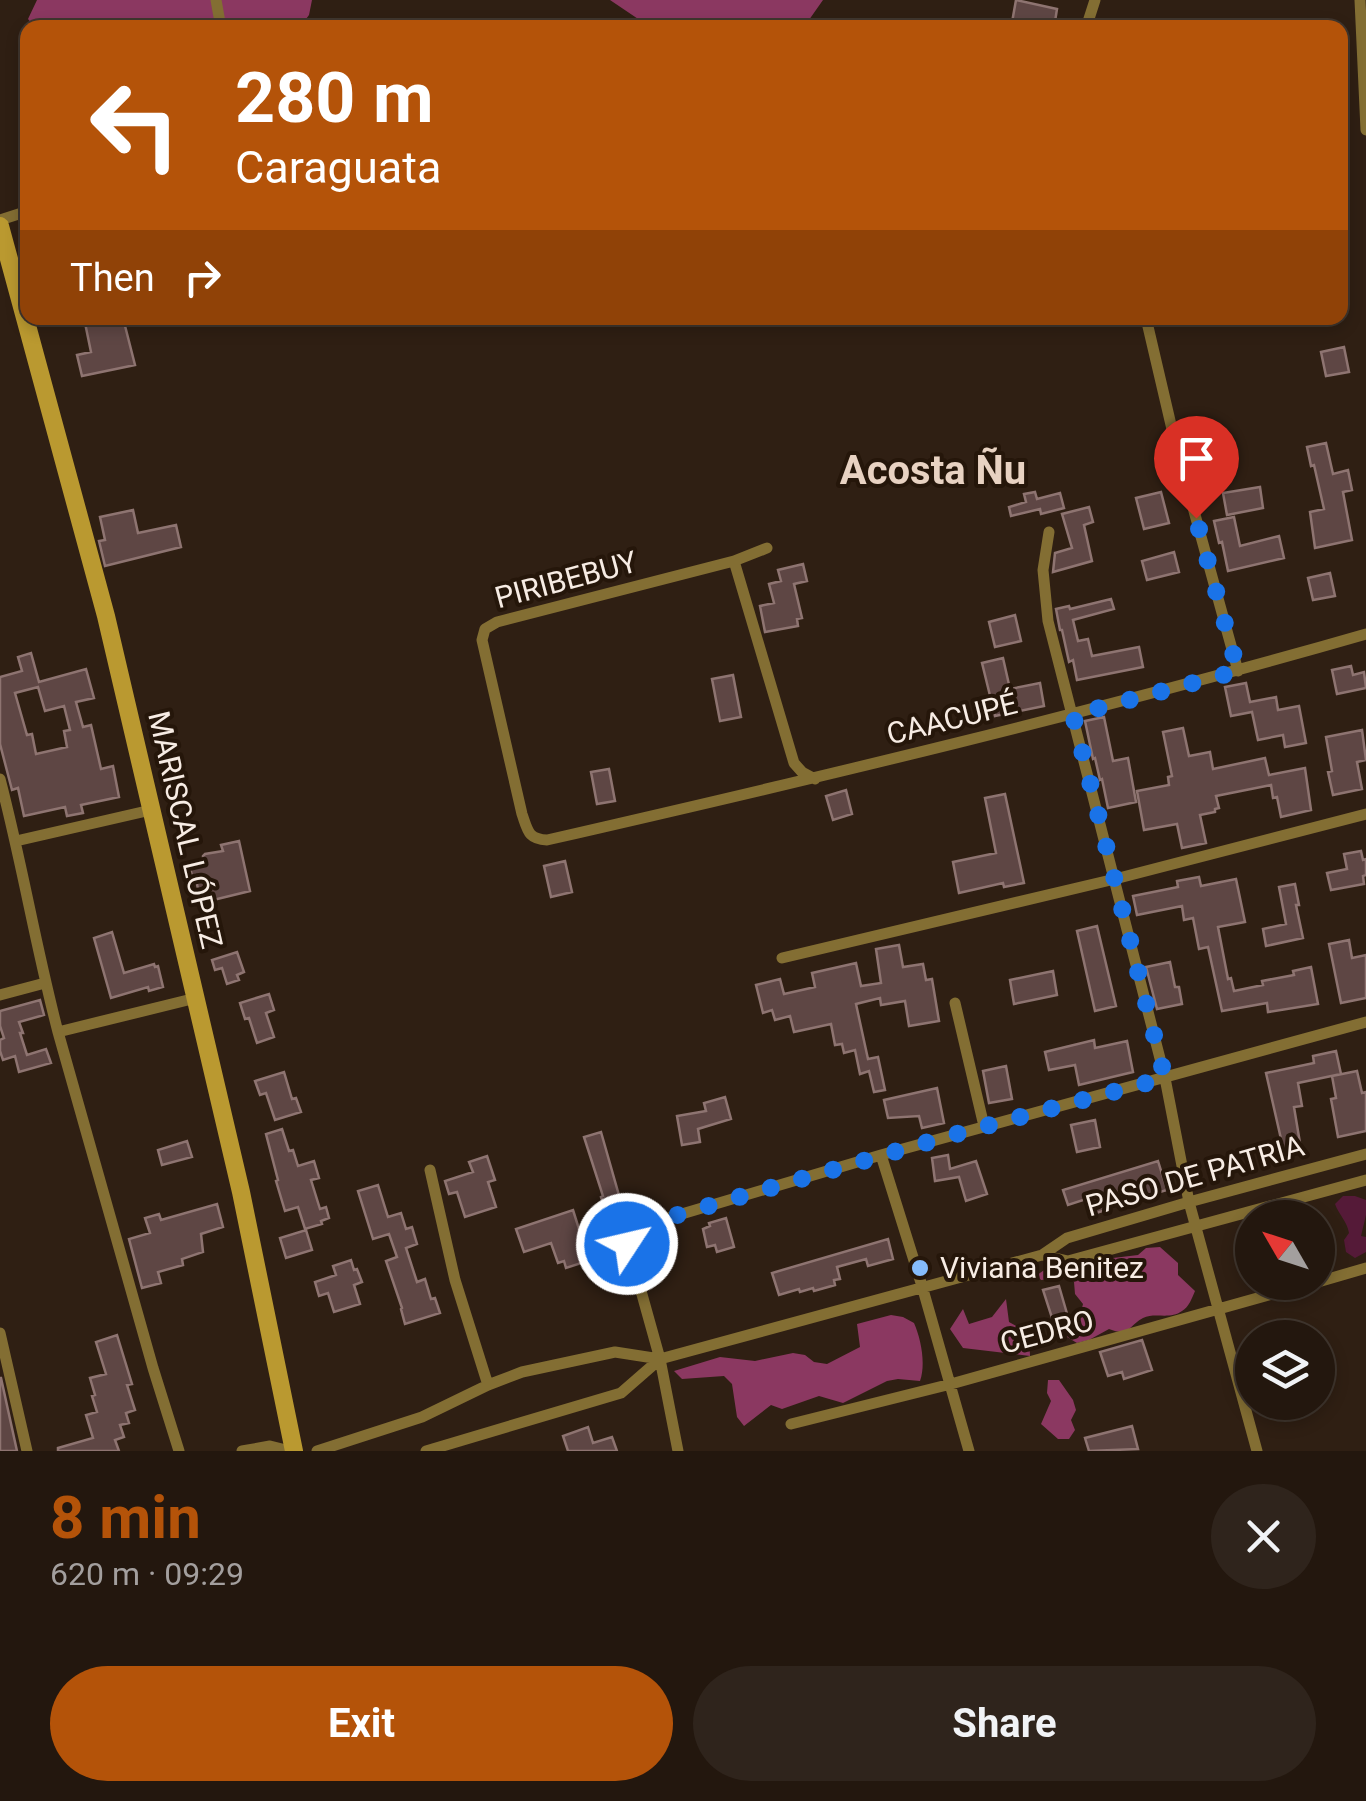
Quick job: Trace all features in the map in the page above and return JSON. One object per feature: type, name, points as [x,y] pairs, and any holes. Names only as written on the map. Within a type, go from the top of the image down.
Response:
[{"type":"street","points":[[1360,0],[1366,130]]},
{"type":"street","name":"MARISCAL LÓPEZ","points":[[0,223],[20,297]]},
{"type":"street","name":"MARISCAL LÓPEZ","points":[[28,325],[106,616],[152,810],[241,1192],[292,1451]]},
{"type":"street","points":[[1148,325],[1175,442],[1238,671]]},
{"type":"street","points":[[1049,532],[1043,570],[1048,622],[1165,1078],[1189,1202],[1257,1451]]},
{"type":"street","name":"PIRIBEBUY","points":[[548,840],[531,836],[522,814],[482,640],[485,629],[496,622],[767,548]]},
{"type":"street","points":[[734,560],[794,763],[816,779]]},
{"type":"street","name":"CAACUPÉ","points":[[548,840],[1073,715],[1366,634]]},
{"type":"street","points":[[0,778],[58,1032],[179,1451]]},
{"type":"street","points":[[16,841],[152,810]]},
{"type":"street","points":[[782,958],[1366,814]]},
{"type":"street","points":[[0,994],[45,982]]},
{"type":"street","points":[[58,1032],[196,998]]},
{"type":"street","points":[[955,1003],[984,1126]]},
{"type":"street","points":[[678,1451],[660,1358],[627,1244],[628,1232],[880,1155],[1366,1022]]},
{"type":"street","name":"PASO DE PATRIA","points":[[317,1451],[422,1417],[522,1372],[615,1352],[660,1358],[1042,1255],[1067,1238],[1366,1154]]},
{"type":"street","points":[[880,1155],[969,1451]]},
{"type":"street","points":[[430,1170],[456,1280],[488,1385]]},
{"type":"street","name":"PASO DE PATRIA","points":[[1042,1255],[1068,1261],[1366,1180]]},
{"type":"street","name":"CEDRO","points":[[1335,1277],[1366,1268]]},
{"type":"street","name":"CEDRO","points":[[791,1424],[1254,1300]]},
{"type":"street","points":[[0,1333],[28,1451]]},
{"type":"street","name":"PASO DE PATRIA","points":[[426,1451],[621,1393],[660,1358]]},
{"type":"street","points":[[242,1451],[270,1446],[292,1451]]},
{"type":"shaded area","points":[[37,0],[312,0],[305,20],[28,19]]},
{"type":"shaded area","points":[[610,0],[823,0],[809,20],[640,20]]},
{"type":"shaded area","points":[[1343,1196],[1366,1200],[1361,1236],[1366,1237],[1366,1252],[1355,1258],[1346,1252],[1344,1240],[1349,1233],[1335,1204]]},
{"type":"shaded area","points":[[1160,1247],[1178,1263],[1178,1275],[1195,1291],[1184,1309],[1173,1315],[1148,1316],[1125,1331],[1109,1329],[1077,1343],[1067,1337],[1083,1304],[1075,1294],[1074,1282],[1063,1278],[1041,1280],[1037,1275],[1056,1262],[1083,1261],[1093,1267],[1104,1266],[1113,1258]]},
{"type":"shaded area","points":[[1006,1299],[1009,1322],[1029,1333],[1030,1356],[963,1348],[950,1329],[963,1309],[969,1324],[992,1317]]},
{"type":"shaded area","points":[[891,1315],[914,1323],[922,1352],[920,1381],[887,1381],[843,1403],[819,1396],[782,1409],[771,1405],[744,1426],[737,1417],[732,1384],[724,1376],[682,1379],[674,1371],[720,1357],[755,1361],[793,1353],[827,1364],[860,1347],[857,1324]]},
{"type":"shaded area","points":[[1048,1380],[1059,1380],[1073,1400],[1076,1410],[1071,1420],[1075,1430],[1069,1439],[1058,1439],[1041,1424],[1051,1401]]},
{"type":"building","points":[[1016,0],[1057,9],[1055,20],[1012,20]]},
{"type":"building","points":[[85,325],[125,325],[135,365],[82,376],[77,355],[91,352]]},
{"type":"building","points":[[1344,347],[1349,372],[1326,376],[1321,352]]},
{"type":"building","points":[[1326,443],[1333,474],[1348,470],[1352,490],[1343,492],[1352,540],[1315,548],[1310,512],[1324,509],[1307,447]]},
{"type":"building","points":[[1260,487],[1263,508],[1227,515],[1223,493]]},
{"type":"building","points":[[1035,492],[1037,499],[1060,493],[1064,508],[1011,516],[1009,507],[1026,502],[1024,494]]},
{"type":"building","points":[[1161,492],[1169,523],[1144,529],[1136,498]]},
{"type":"building","points":[[1089,507],[1093,522],[1084,525],[1092,561],[1053,572],[1055,553],[1072,548],[1062,514]]},
{"type":"building","points":[[133,510],[138,533],[176,525],[181,547],[105,566],[99,541],[105,540],[100,517]]},
{"type":"building","points":[[1234,517],[1240,546],[1279,536],[1284,558],[1228,571],[1214,521]]},
{"type":"building","points":[[1174,552],[1179,572],[1147,580],[1142,561]]},
{"type":"building","points":[[803,564],[807,581],[794,584],[802,618],[797,619],[798,626],[765,632],[760,606],[774,603],[769,584],[781,581],[778,570]]},
{"type":"building","points":[[1330,573],[1335,596],[1313,600],[1308,578]]},
{"type":"building","points":[[1111,599],[1114,609],[1073,620],[1078,641],[1088,639],[1092,656],[1139,647],[1143,667],[1077,680],[1056,609]]},
{"type":"building","points":[[1015,615],[1021,641],[995,647],[989,622]]},
{"type":"building","points":[[31,653],[39,682],[86,669],[94,698],[76,702],[83,727],[91,725],[101,769],[113,766],[119,797],[81,805],[83,813],[67,816],[65,807],[24,816],[18,788],[12,790],[0,744],[0,677],[22,671],[18,657]],"holes":[[[38,687],[45,711],[64,706],[70,730],[64,731],[67,747],[36,754],[15,693]]]},
{"type":"building","points":[[1003,658],[1010,689],[1040,683],[1044,706],[995,716],[982,663]]},
{"type":"building","points":[[1351,666],[1353,675],[1364,672],[1366,688],[1337,694],[1332,670]]},
{"type":"building","points":[[733,675],[741,717],[720,721],[712,679]]},
{"type":"building","points":[[1246,683],[1250,702],[1276,697],[1278,710],[1299,706],[1306,743],[1285,747],[1283,735],[1258,740],[1252,712],[1231,716],[1225,687]]},
{"type":"building","points":[[1104,717],[1113,761],[1128,758],[1136,802],[1108,808],[1085,721]]},
{"type":"building","points":[[1183,728],[1189,756],[1210,752],[1213,769],[1265,758],[1269,775],[1305,768],[1311,810],[1281,817],[1271,785],[1216,796],[1219,808],[1200,815],[1206,843],[1182,848],[1177,824],[1144,830],[1137,791],[1169,785],[1168,777],[1172,776],[1163,732]]},
{"type":"building","points":[[1362,730],[1366,760],[1357,762],[1362,789],[1333,795],[1326,737]]},
{"type":"building","points":[[609,769],[615,801],[597,804],[591,772]]},
{"type":"building","points":[[846,790],[852,814],[833,820],[826,796]]},
{"type":"building","points":[[1005,794],[1024,883],[1004,887],[1003,883],[959,893],[953,862],[996,853],[985,798]]},
{"type":"building","points":[[239,841],[250,891],[201,903],[189,863],[203,860],[205,854],[223,851],[221,845]]},
{"type":"building","points":[[1361,851],[1363,860],[1366,859],[1364,884],[1331,890],[1327,873],[1347,869],[1344,854]]},
{"type":"building","points":[[565,861],[572,892],[551,897],[544,866]]},
{"type":"building","points":[[1199,877],[1201,886],[1236,879],[1245,922],[1218,927],[1234,991],[1311,967],[1318,1004],[1268,1012],[1267,1003],[1222,1011],[1208,947],[1199,949],[1193,918],[1184,920],[1182,906],[1137,915],[1133,896],[1178,887],[1177,881]]},
{"type":"building","points":[[1295,884],[1303,938],[1266,946],[1263,929],[1286,924],[1279,887]]},
{"type":"building","points":[[1097,926],[1116,1006],[1095,1011],[1077,931]]},
{"type":"building","points":[[112,932],[124,973],[154,964],[163,987],[149,991],[148,987],[111,998],[94,938]]},
{"type":"building","points":[[1349,940],[1352,958],[1366,955],[1366,998],[1341,1003],[1329,944]]},
{"type":"building","points":[[899,945],[903,967],[923,964],[926,980],[932,979],[939,1021],[909,1026],[905,1001],[881,1005],[880,998],[856,1004],[868,1059],[878,1057],[885,1090],[874,1092],[869,1071],[860,1074],[855,1050],[844,1053],[842,1044],[835,1045],[831,1024],[794,1032],[790,1016],[775,1020],[772,1010],[763,1013],[756,985],[780,979],[784,994],[815,987],[812,973],[856,963],[861,986],[881,983],[876,949]]},
{"type":"building","points":[[237,952],[244,972],[237,975],[239,980],[227,984],[222,968],[215,970],[212,960]]},
{"type":"building","points":[[1170,962],[1182,1004],[1157,1009],[1146,967]]},
{"type":"building","points":[[1053,971],[1057,995],[1014,1004],[1010,980]]},
{"type":"building","points":[[269,994],[274,1010],[266,1013],[274,1037],[257,1043],[240,1003]]},
{"type":"building","points":[[40,1000],[44,1015],[19,1022],[20,1033],[27,1055],[46,1049],[51,1063],[19,1072],[15,1056],[3,1060],[0,1051],[0,1040],[4,1038],[0,1011]]},
{"type":"building","points":[[1094,1040],[1095,1048],[1127,1041],[1133,1072],[1079,1085],[1075,1065],[1049,1070],[1045,1052]]},
{"type":"building","points":[[1336,1051],[1341,1074],[1298,1083],[1302,1106],[1294,1107],[1301,1149],[1284,1152],[1266,1073],[1314,1063],[1313,1056]]},
{"type":"building","points":[[1006,1066],[1012,1099],[989,1103],[983,1071]]},
{"type":"building","points":[[1357,1071],[1362,1093],[1366,1092],[1366,1131],[1338,1137],[1331,1099],[1336,1098],[1332,1076]]},
{"type":"building","points":[[284,1072],[292,1099],[296,1098],[301,1112],[275,1120],[266,1093],[260,1095],[255,1081]]},
{"type":"building","points":[[937,1088],[944,1123],[922,1128],[919,1116],[888,1118],[884,1100]]},
{"type":"building","points":[[725,1097],[731,1119],[698,1129],[700,1142],[682,1145],[677,1116],[706,1111],[704,1103]]},
{"type":"building","points":[[1095,1120],[1100,1147],[1077,1152],[1071,1125]]},
{"type":"building","points":[[282,1129],[298,1166],[314,1161],[319,1178],[311,1180],[320,1209],[326,1207],[329,1218],[322,1224],[305,1229],[298,1207],[285,1211],[266,1134]]},
{"type":"building","points":[[601,1132],[622,1206],[606,1211],[584,1137]]},
{"type":"building","points":[[187,1141],[192,1157],[162,1165],[158,1150]]},
{"type":"building","points":[[948,1155],[950,1169],[976,1161],[987,1194],[966,1201],[959,1177],[935,1181],[932,1158]]},
{"type":"building","points":[[487,1156],[495,1180],[488,1182],[496,1207],[465,1217],[457,1192],[449,1194],[445,1181],[473,1172],[469,1162]]},
{"type":"building","points":[[1158,1161],[1167,1190],[1104,1204],[1106,1210],[1090,1215],[1086,1199],[1068,1205],[1063,1190]]},
{"type":"building","points":[[378,1185],[388,1217],[401,1213],[406,1229],[412,1227],[417,1244],[406,1248],[417,1282],[425,1279],[440,1313],[405,1324],[386,1261],[397,1257],[389,1234],[373,1239],[358,1191]]},
{"type":"building","points":[[217,1204],[223,1227],[201,1234],[203,1252],[182,1259],[183,1265],[158,1272],[161,1283],[142,1288],[129,1239],[150,1233],[145,1218],[159,1214],[161,1220]]},
{"type":"building","points":[[573,1210],[585,1248],[593,1245],[597,1258],[566,1268],[564,1261],[558,1263],[551,1243],[524,1252],[516,1229]]},
{"type":"building","points":[[726,1218],[734,1247],[717,1252],[715,1245],[707,1247],[703,1229]]},
{"type":"building","points":[[306,1230],[312,1250],[286,1258],[280,1238]]},
{"type":"building","points":[[888,1239],[893,1259],[868,1266],[866,1259],[837,1267],[840,1279],[834,1280],[835,1285],[779,1295],[772,1273]]},
{"type":"building","points":[[351,1260],[362,1282],[354,1285],[360,1304],[334,1312],[328,1293],[319,1296],[315,1282],[336,1275],[333,1266]]},
{"type":"building","points":[[1059,1286],[1068,1317],[1053,1321],[1043,1290]]},
{"type":"building","points":[[117,1335],[132,1384],[127,1385],[135,1410],[126,1413],[129,1423],[120,1425],[124,1437],[115,1440],[119,1451],[58,1451],[93,1438],[86,1415],[97,1412],[90,1378],[106,1374],[96,1342]]},
{"type":"building","points":[[1142,1340],[1152,1370],[1124,1379],[1122,1372],[1108,1376],[1100,1352]]},
{"type":"building","points":[[1,1378],[17,1451],[0,1451]]},
{"type":"building","points":[[1132,1426],[1138,1449],[1089,1451],[1085,1438]]},
{"type":"building","points":[[588,1427],[593,1443],[612,1437],[617,1451],[568,1451],[563,1436]]},
{"type":"place","name":"Viviana Benitez","points":[[920,1268]]},
{"type":"district","name":"Acosta Ñu","points":[[933,470]]},
{"type":"route","points":[[627,1244],[628,1232],[636,1227],[1165,1078],[1073,715],[1238,671],[1196,518]]}]
